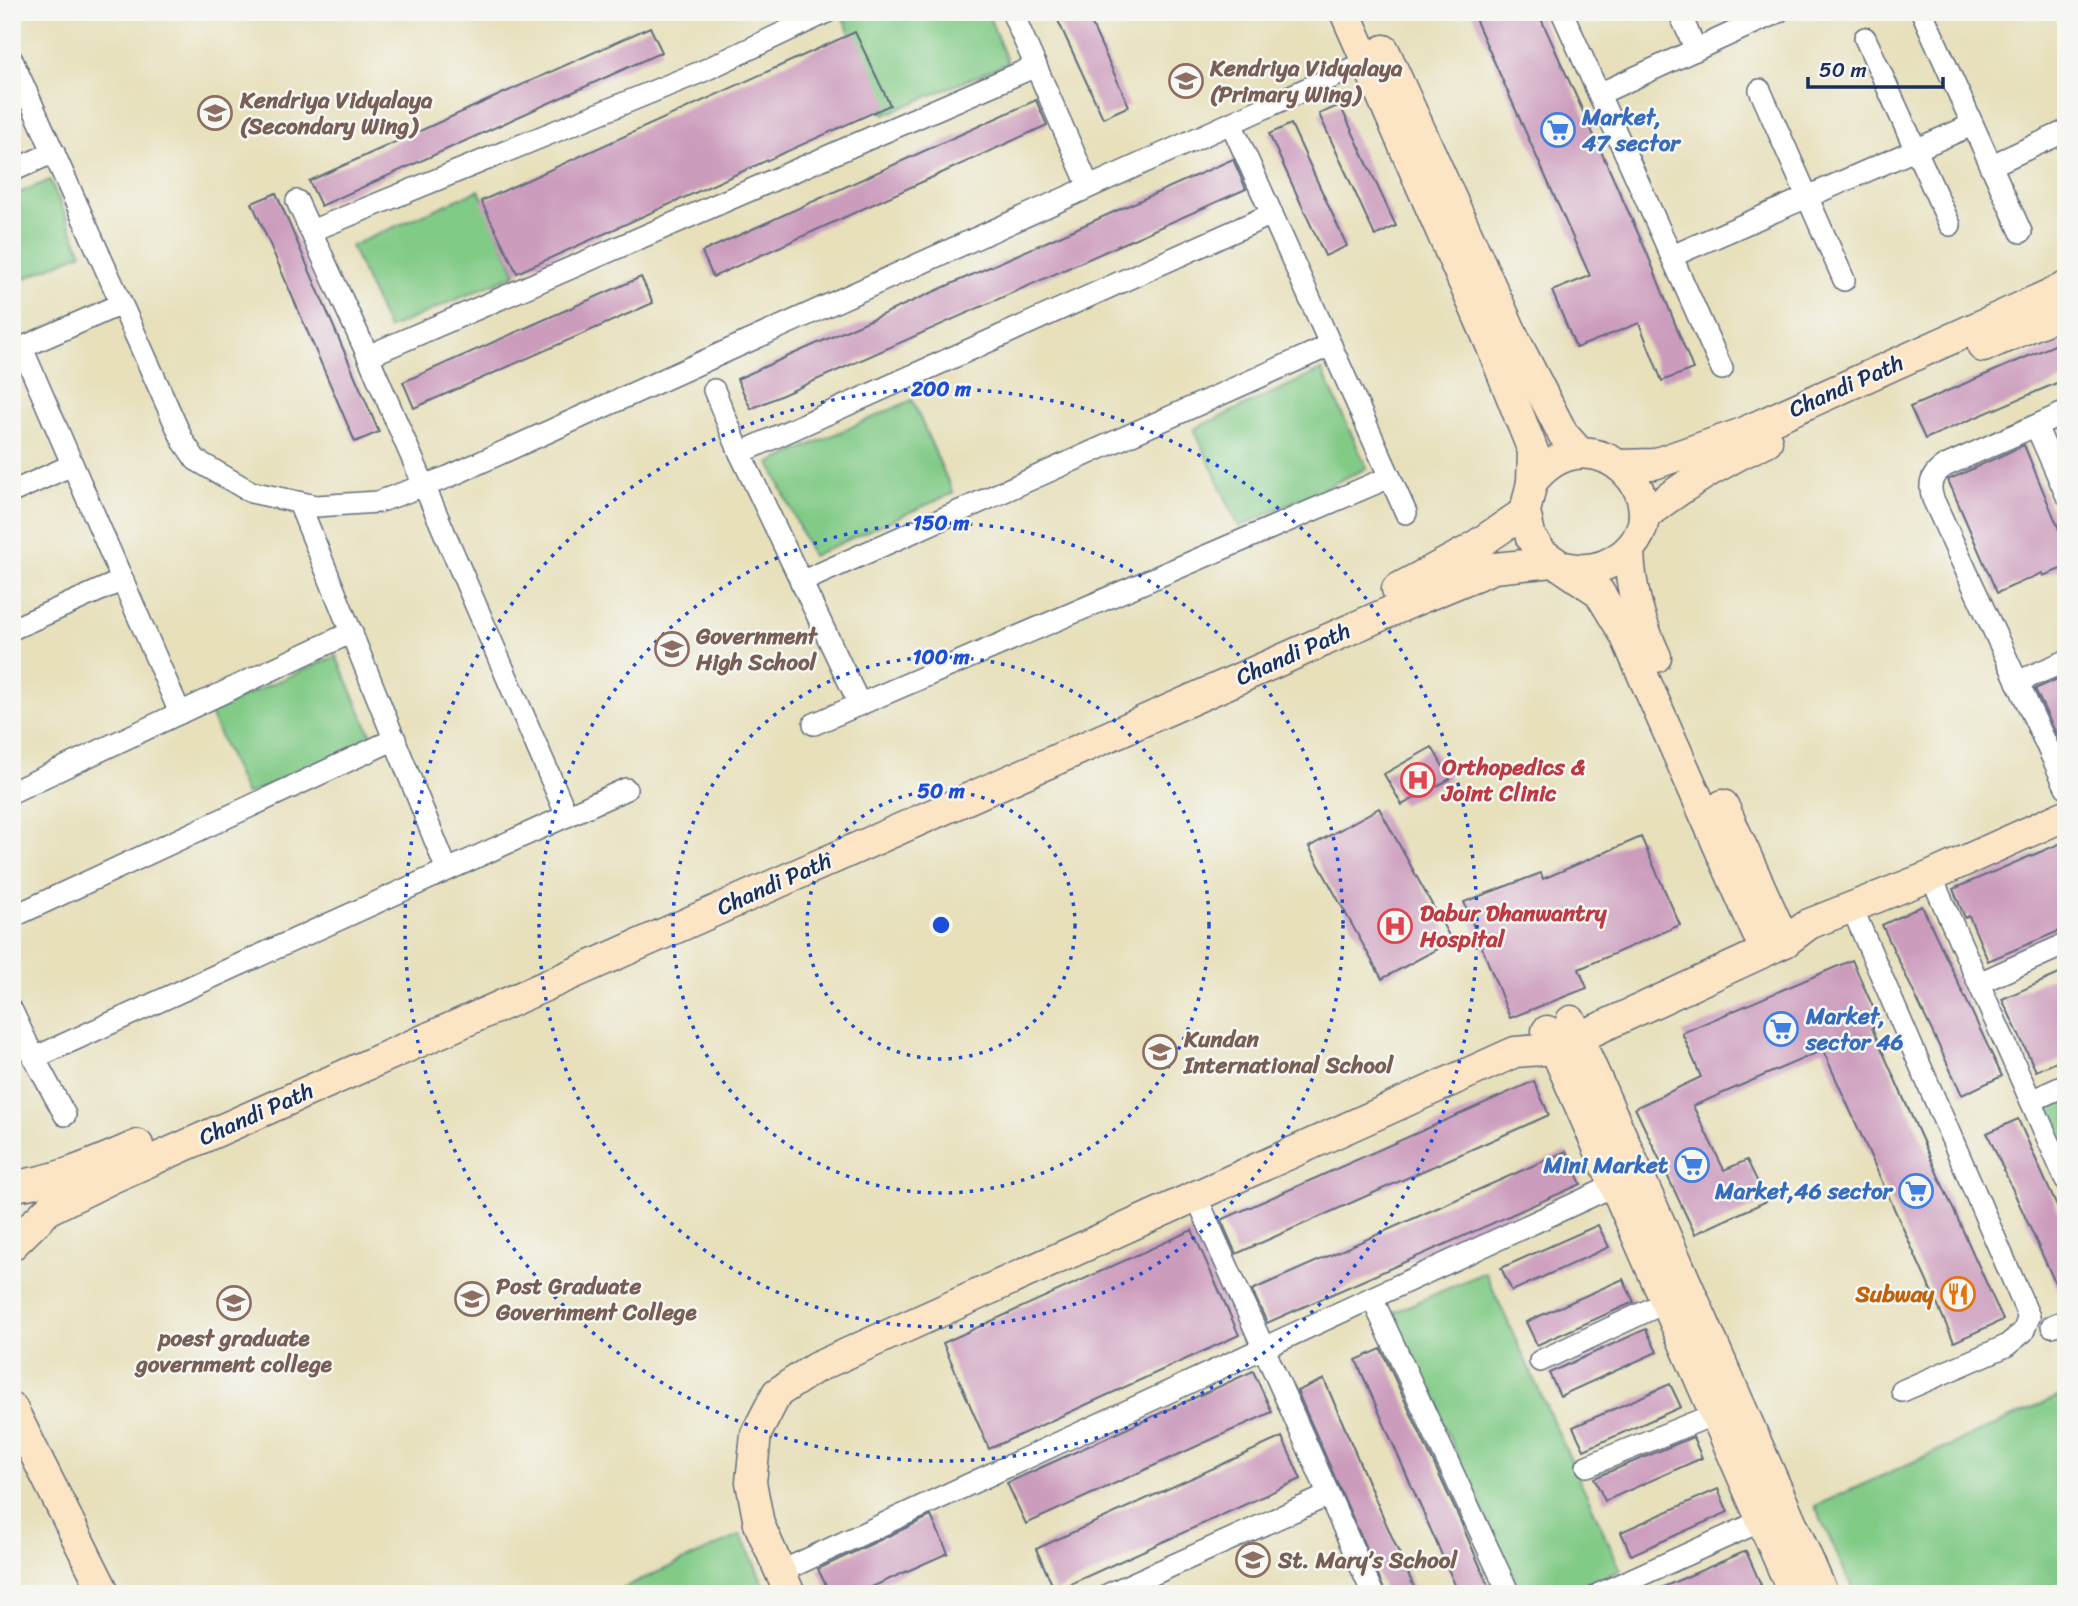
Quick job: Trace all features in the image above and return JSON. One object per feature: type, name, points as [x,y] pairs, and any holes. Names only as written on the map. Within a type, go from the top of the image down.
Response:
[{"type":"main road","points":[[1345,12],[1376,57],[1563,434],[1578,452]]},
{"type":"main road","points":[[1367,12],[1376,57],[1533,451],[1532,482],[1525,512],[1531,538],[1543,554],[1599,592],[1625,635],[1771,937]]},
{"type":"main road","name":"Chandi Path","points":[[1621,465],[1654,464],[1740,434],[2066,287]]},
{"type":"main road","name":"Chandi Path","points":[[1643,516],[1676,490],[1744,452],[2066,311]]},
{"type":"main road","points":[[1532,482],[1541,470],[1558,458],[1578,452],[1603,455],[1621,465],[1637,485],[1643,503],[1643,516],[1641,530],[1629,550],[1611,564],[1588,570],[1560,565]]},
{"type":"main road","name":"Chandi Path","points":[[12,1186],[32,1184],[108,1158],[1404,586],[1468,551],[1525,512]]},
{"type":"main road","points":[[1629,550],[1630,576],[1642,625],[1771,937]]},
{"type":"main road","name":"Chandi Path","points":[[12,1245],[49,1209],[112,1178],[1325,640],[1494,568],[1560,565]]},
{"type":"main road","points":[[785,1583],[759,1524],[751,1482],[756,1434],[777,1393],[816,1368],[1516,1052],[1556,1037],[1771,937],[1931,876],[2066,815]]},
{"type":"main road","points":[[1556,1037],[1627,1180],[1774,1515],[1794,1594]]},
{"type":"main road","points":[[1627,1180],[1666,1302],[1715,1414],[1823,1594]]},
{"type":"main road","points":[[12,1408],[104,1594]]},
{"type":"main road","points":[[12,1450],[84,1594]]},
{"type":"street","points":[[311,231],[703,71],[827,12]]},
{"type":"street","points":[[1012,12],[1089,187]]},
{"type":"street","points":[[1562,12],[1723,369]]},
{"type":"street","points":[[1679,12],[1696,50]]},
{"type":"street","points":[[1599,94],[1778,12]]},
{"type":"street","points":[[1922,12],[2021,232]]},
{"type":"street","points":[[1865,38],[1950,225]]},
{"type":"street","points":[[12,60],[183,441],[196,460],[251,492],[316,506],[378,502],[460,472],[1376,57]]},
{"type":"street","points":[[368,356],[1036,66]]},
{"type":"street","points":[[1760,90],[1844,280]]},
{"type":"street","points":[[1231,123],[1406,513]]},
{"type":"street","points":[[1672,256],[1972,125]]},
{"type":"street","points":[[1990,166],[2066,131]]},
{"type":"street","points":[[12,171],[54,152]]},
{"type":"street","points":[[297,201],[425,485],[567,816]]},
{"type":"street","points":[[740,453],[1272,215]]},
{"type":"street","points":[[121,304],[17,350],[72,465],[180,713]]},
{"type":"street","points":[[802,582],[1331,345]]},
{"type":"street","points":[[714,390],[740,453],[860,705]]},
{"type":"street","points":[[2066,412],[1936,471],[1930,484],[1933,499],[2066,787]]},
{"type":"street","points":[[2036,426],[2066,494]]},
{"type":"street","points":[[12,492],[72,465]]},
{"type":"street","points":[[814,724],[1390,477]]},
{"type":"street","points":[[299,503],[447,870]]},
{"type":"street","points":[[12,629],[123,580]]},
{"type":"street","points":[[12,792],[352,632]]},
{"type":"street","points":[[2017,682],[2066,661]]},
{"type":"street","points":[[12,917],[395,739]]},
{"type":"street","points":[[34,1058],[626,789]]},
{"type":"street","points":[[1931,876],[2065,1176]]},
{"type":"street","points":[[1852,908],[2029,1317],[2024,1332],[2006,1346],[1902,1391]]},
{"type":"street","points":[[1979,983],[2066,944]]},
{"type":"street","points":[[12,1011],[65,1115]]},
{"type":"street","points":[[2031,1101],[2066,1085]]},
{"type":"street","points":[[785,1583],[1264,1348],[1627,1180]]},
{"type":"street","points":[[1196,1196],[1373,1594]]},
{"type":"street","points":[[1372,1298],[1509,1594]]},
{"type":"street","points":[[1540,1361],[1666,1302]]},
{"type":"street","points":[[1587,1466],[1715,1414]]},
{"type":"street","points":[[1109,1594],[1329,1495]]},
{"type":"street","points":[[1599,1594],[1774,1515]]},
{"type":"green space","points":[[849,12],[987,12],[1008,63],[884,115],[842,15]]},
{"type":"green space","points":[[50,180],[82,253],[12,284],[12,196]]},
{"type":"green space","points":[[479,190],[516,274],[388,329],[351,246]]},
{"type":"green space","points":[[1322,370],[1367,468],[1239,527],[1194,429]]},
{"type":"green space","points":[[912,400],[953,493],[812,556],[770,463]]},
{"type":"green space","points":[[336,656],[373,739],[246,795],[209,711]]},
{"type":"green space","points":[[2066,1094],[2066,1160],[2041,1105]]},
{"type":"green space","points":[[1485,1272],[1621,1570],[1567,1594],[1521,1594],[1392,1313]]},
{"type":"green space","points":[[2066,1393],[2066,1594],[1855,1594],[1815,1506]]},
{"type":"green space","points":[[741,1535],[768,1594],[609,1594]]},
{"type":"building","points":[[1054,12],[1086,12],[1129,106],[1103,118]]},
{"type":"building","name":"Market, 47 sector","points":[[1472,12],[1538,12],[1647,253],[1693,369],[1662,381],[1639,323],[1576,348],[1552,291],[1590,276]]},
{"type":"building","points":[[650,27],[662,52],[321,206],[309,181]]},
{"type":"building","points":[[855,32],[890,105],[517,273],[481,201]]},
{"type":"building","points":[[1036,100],[1047,125],[713,277],[702,252]]},
{"type":"building","points":[[1340,105],[1396,226],[1375,236],[1319,114]]},
{"type":"building","points":[[1291,124],[1347,246],[1325,256],[1269,134]]},
{"type":"building","points":[[1233,159],[1246,189],[751,409],[737,379]]},
{"type":"building","points":[[276,193],[379,432],[355,442],[252,203]]},
{"type":"building","points":[[641,277],[653,303],[414,408],[403,382]]},
{"type":"building","points":[[2066,340],[2066,379],[1925,439],[1910,407]]},
{"type":"building","points":[[2024,445],[2066,546],[2066,567],[2043,576],[2042,573],[1997,593],[1948,480]]},
{"type":"building","points":[[2066,675],[2066,755],[2035,689]]},
{"type":"building","points":[[1432,747],[1450,779],[1402,805],[1384,774]]},
{"type":"building","points":[[1379,808],[1452,941],[1382,979],[1309,847]]},
{"type":"building","points":[[1641,837],[1680,925],[1579,969],[1587,988],[1510,1018],[1464,902],[1541,873],[1543,879]]},
{"type":"building","points":[[2066,841],[2066,928],[1988,961],[1969,916],[1965,918],[1953,889]]},
{"type":"building","points":[[1922,906],[2002,1076],[1962,1095],[1882,925]]},
{"type":"building","points":[[1852,960],[1881,1025],[1872,1028],[2003,1320],[1954,1342],[1823,1050],[1693,1106],[1724,1170],[1747,1160],[1767,1201],[1695,1234],[1635,1108],[1701,1077],[1682,1033]]},
{"type":"building","points":[[2066,971],[2066,1058],[2036,1071],[2002,999]]},
{"type":"building","points":[[1534,1081],[1549,1115],[1236,1254],[1221,1220]]},
{"type":"building","points":[[2018,1119],[2066,1227],[2066,1307],[1987,1133]]},
{"type":"building","points":[[1566,1151],[1581,1184],[1267,1323],[1252,1290]]},
{"type":"building","points":[[1598,1225],[1609,1247],[1512,1291],[1501,1268]]},
{"type":"building","points":[[1192,1230],[1239,1335],[989,1449],[943,1343]]},
{"type":"building","points":[[1623,1279],[1634,1302],[1537,1345],[1526,1322]]},
{"type":"building","points":[[1646,1329],[1657,1352],[1560,1396],[1549,1373]]},
{"type":"building","points":[[1381,1349],[1492,1594],[1459,1594],[1356,1360]]},
{"type":"building","points":[[1253,1371],[1272,1412],[1026,1524],[1007,1483]]},
{"type":"building","points":[[1324,1379],[1417,1594],[1386,1594],[1297,1391]]},
{"type":"building","points":[[1670,1384],[1681,1407],[1584,1450],[1573,1427]]},
{"type":"building","points":[[1282,1437],[1301,1479],[1055,1591],[1036,1549]]},
{"type":"building","points":[[1693,1437],[1702,1458],[1605,1501],[1594,1478]]},
{"type":"building","points":[[1718,1489],[1728,1512],[1631,1555],[1621,1532]]},
{"type":"building","points":[[931,1516],[948,1553],[856,1594],[830,1594],[818,1569]]},
{"type":"building","points":[[1746,1551],[1761,1585],[1740,1594],[1647,1594]]},
{"type":"place","name":"Kendriya Vidyalaya (Primary Wing)","points":[[1186,81]]},
{"type":"place","name":"Kendriya Vidyalaya (Secondary Wing)","points":[[215,113]]},
{"type":"place","name":"Market, 47 sector","points":[[1558,130]]},
{"type":"place","name":"Government High School","points":[[672,649]]},
{"type":"place","name":"Orthopedics & Joint Clinic","points":[[1418,780]]},
{"type":"place","name":"Dabur Dhanwantry Hospital","points":[[1395,926]]},
{"type":"place","name":"Market, sector 46","points":[[1781,1029]]},
{"type":"place","name":"Kundan International School","points":[[1160,1052]]},
{"type":"place","name":"Mini Market","points":[[1692,1165]]},
{"type":"place","name":"Market,46 sector","points":[[1916,1191]]},
{"type":"place","name":"Subway","points":[[1958,1294]]},
{"type":"place","name":"Post Graduate Government College","points":[[472,1299]]},
{"type":"place","name":"poest graduate government college","points":[[234,1303]]},
{"type":"place","name":"St. Mary’s School","points":[[1253,1560]]}]
